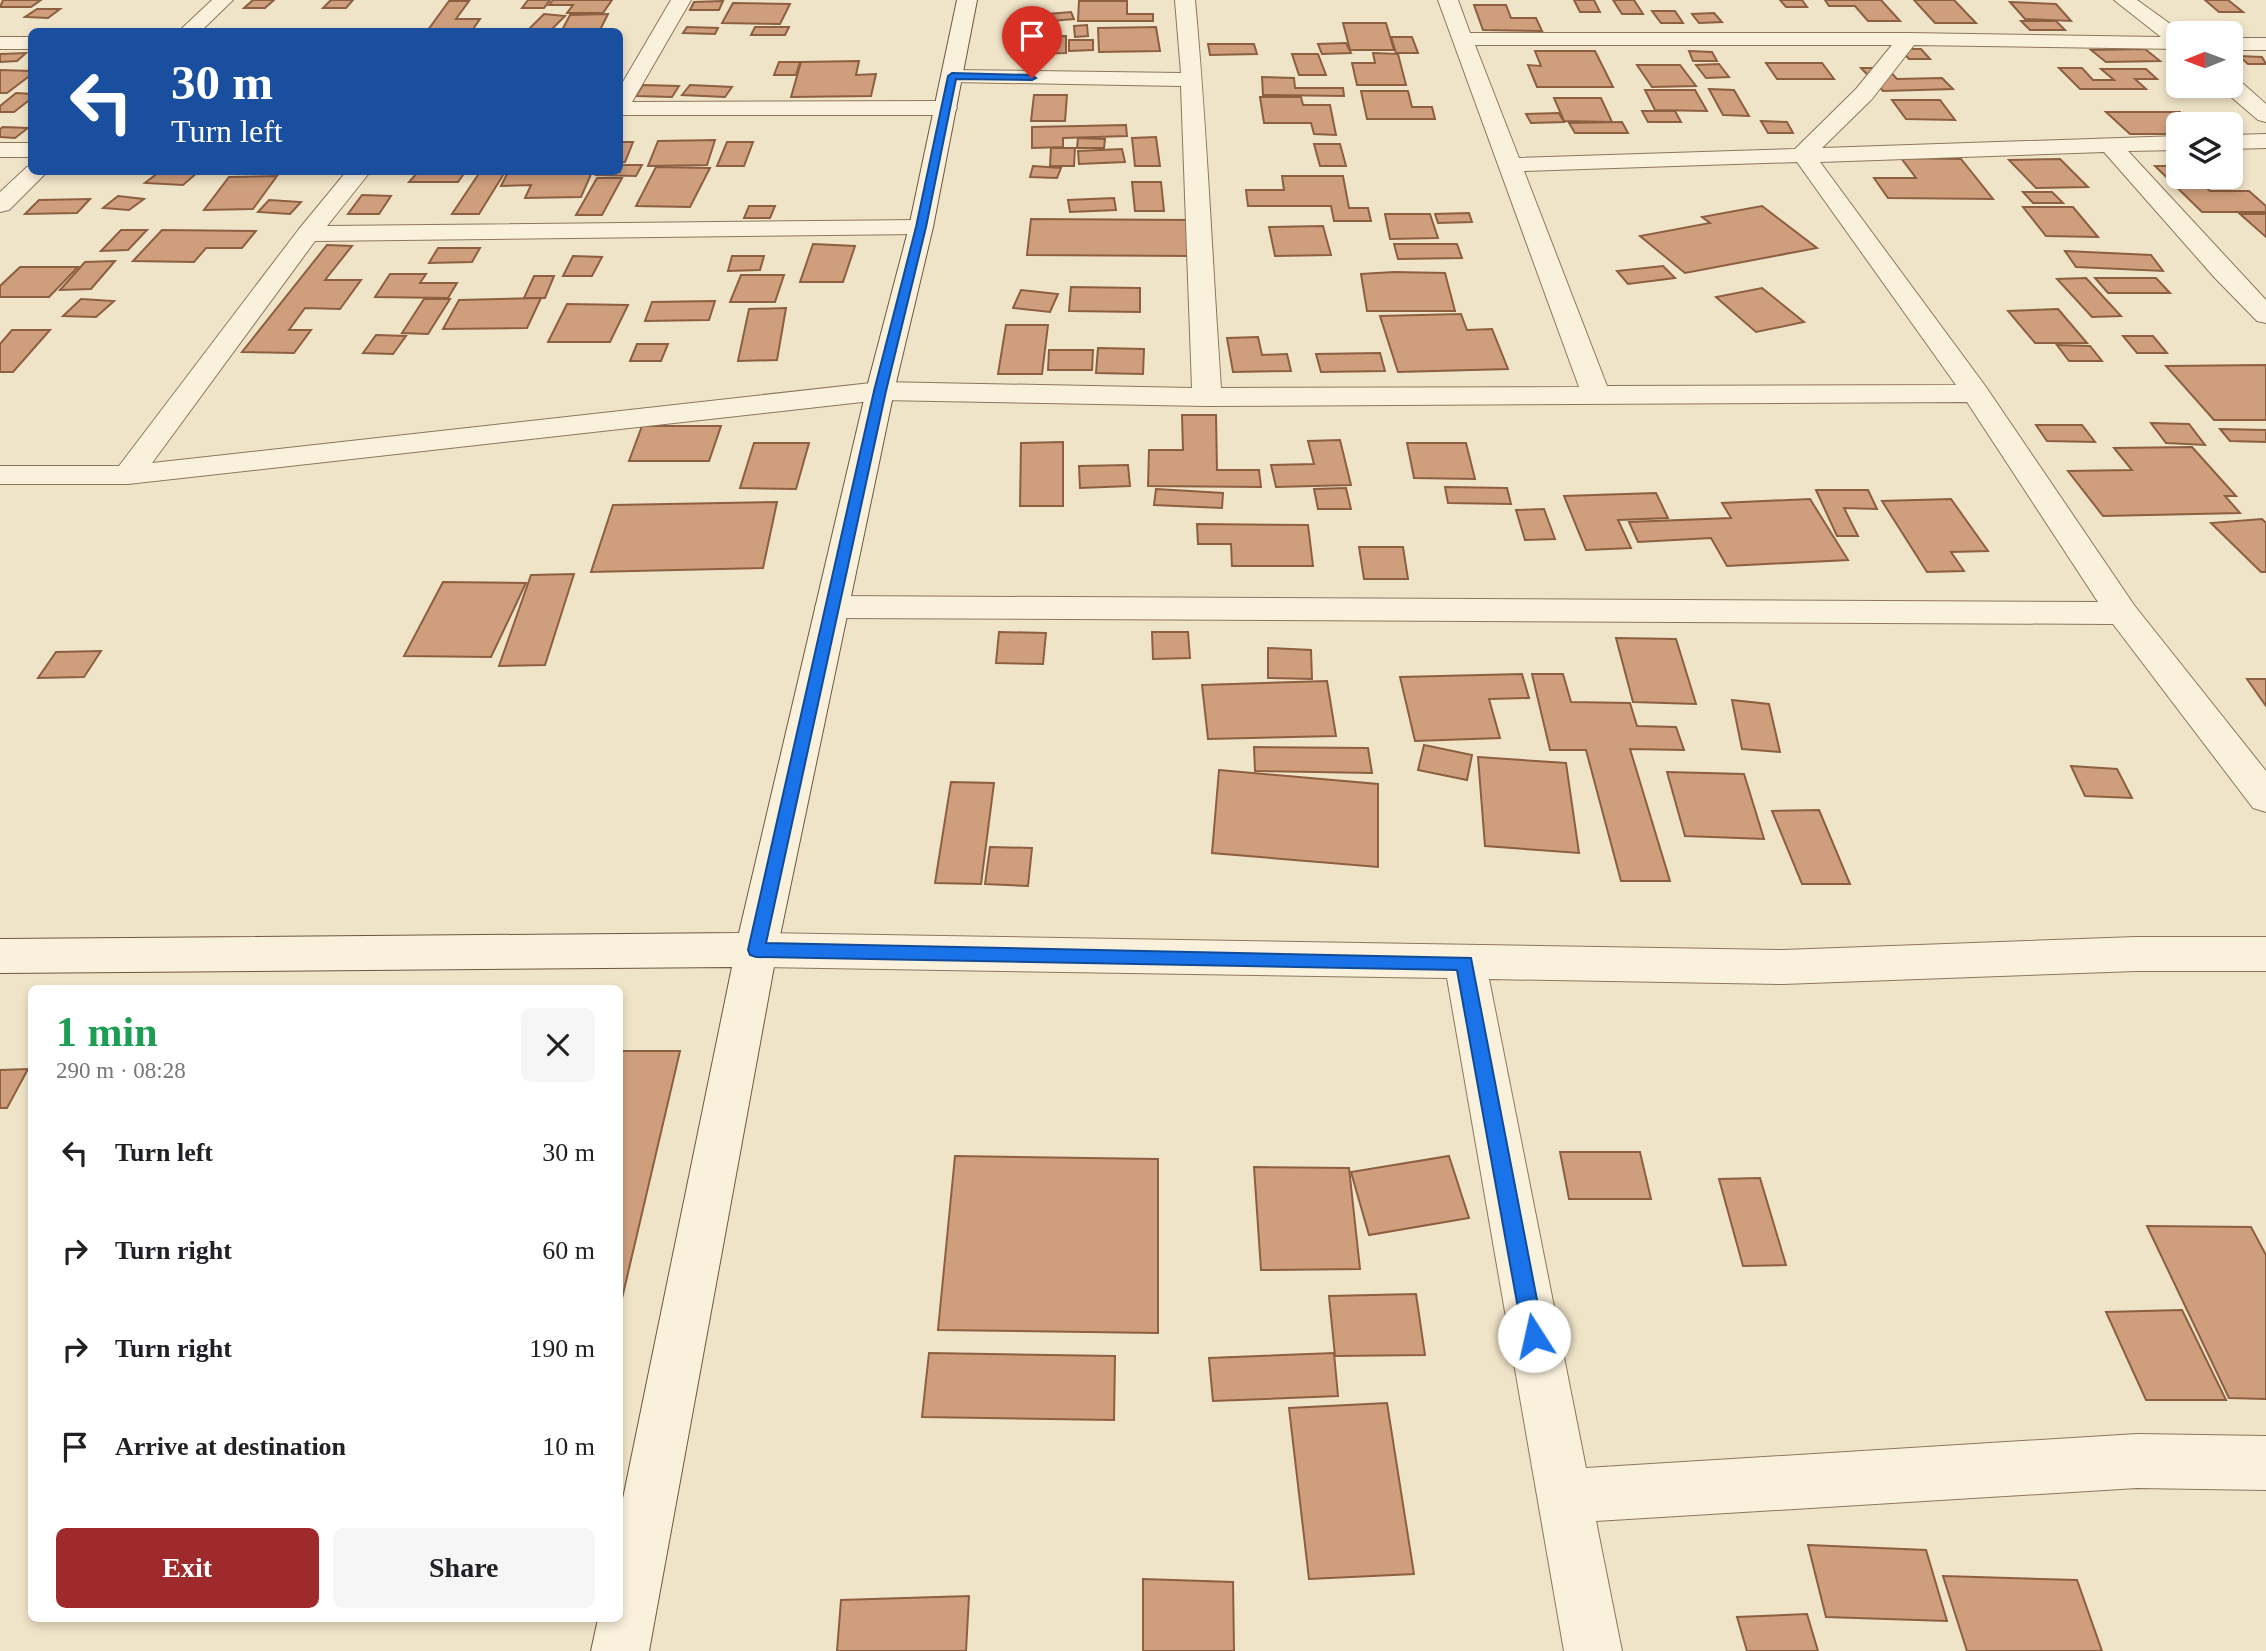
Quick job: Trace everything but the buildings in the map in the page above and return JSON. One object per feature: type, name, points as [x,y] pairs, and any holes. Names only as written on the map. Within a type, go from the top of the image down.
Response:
[{"type":"street","points":[[192,28],[223,0]]},
{"type":"street","points":[[623,102],[681,0]]},
{"type":"street","points":[[620,1651],[756,950],[880,391],[921,227],[967,0]]},
{"type":"street","points":[[1185,0],[1192,80],[1193,146],[1207,397]]},
{"type":"street","points":[[1448,0],[1596,394]]},
{"type":"street","points":[[2124,0],[2166,32]]},
{"type":"street","points":[[1463,39],[2166,42]]},
{"type":"street","points":[[1803,155],[1864,94],[1908,39]]},
{"type":"street","points":[[0,43],[28,43]]},
{"type":"street","points":[[2244,44],[2266,44]]},
{"type":"street","points":[[631,46],[654,46]]},
{"type":"street","points":[[623,107],[1192,80]]},
{"type":"street","points":[[2244,96],[2266,115]]},
{"type":"street","points":[[2243,142],[2266,141]]},
{"type":"street","points":[[1509,164],[2166,143]]},
{"type":"street","points":[[2109,144],[2223,272],[2266,315]]},
{"type":"street","points":[[0,150],[28,150]]},
{"type":"street","points":[[1803,155],[1976,393],[2122,613],[2266,798]]},
{"type":"street","points":[[0,205],[32,175]]},
{"type":"street","points":[[128,475],[307,234],[356,175]]},
{"type":"street","points":[[307,234],[921,227]]},
{"type":"street","points":[[0,475],[128,475],[880,391],[1207,397],[1976,393]]},
{"type":"street","points":[[832,607],[2122,613]]},
{"type":"street","points":[[0,956],[756,950],[1783,967],[2136,954],[2266,954]]},
{"type":"street","points":[[1465,963],[1593,1651]]},
{"type":"street","points":[[1563,1496],[2137,1461],[2266,1462]]},
{"type":"route","points":[[1032,78],[952,76],[921,227],[880,391],[756,950],[1465,963],[1534,1336]]}]
